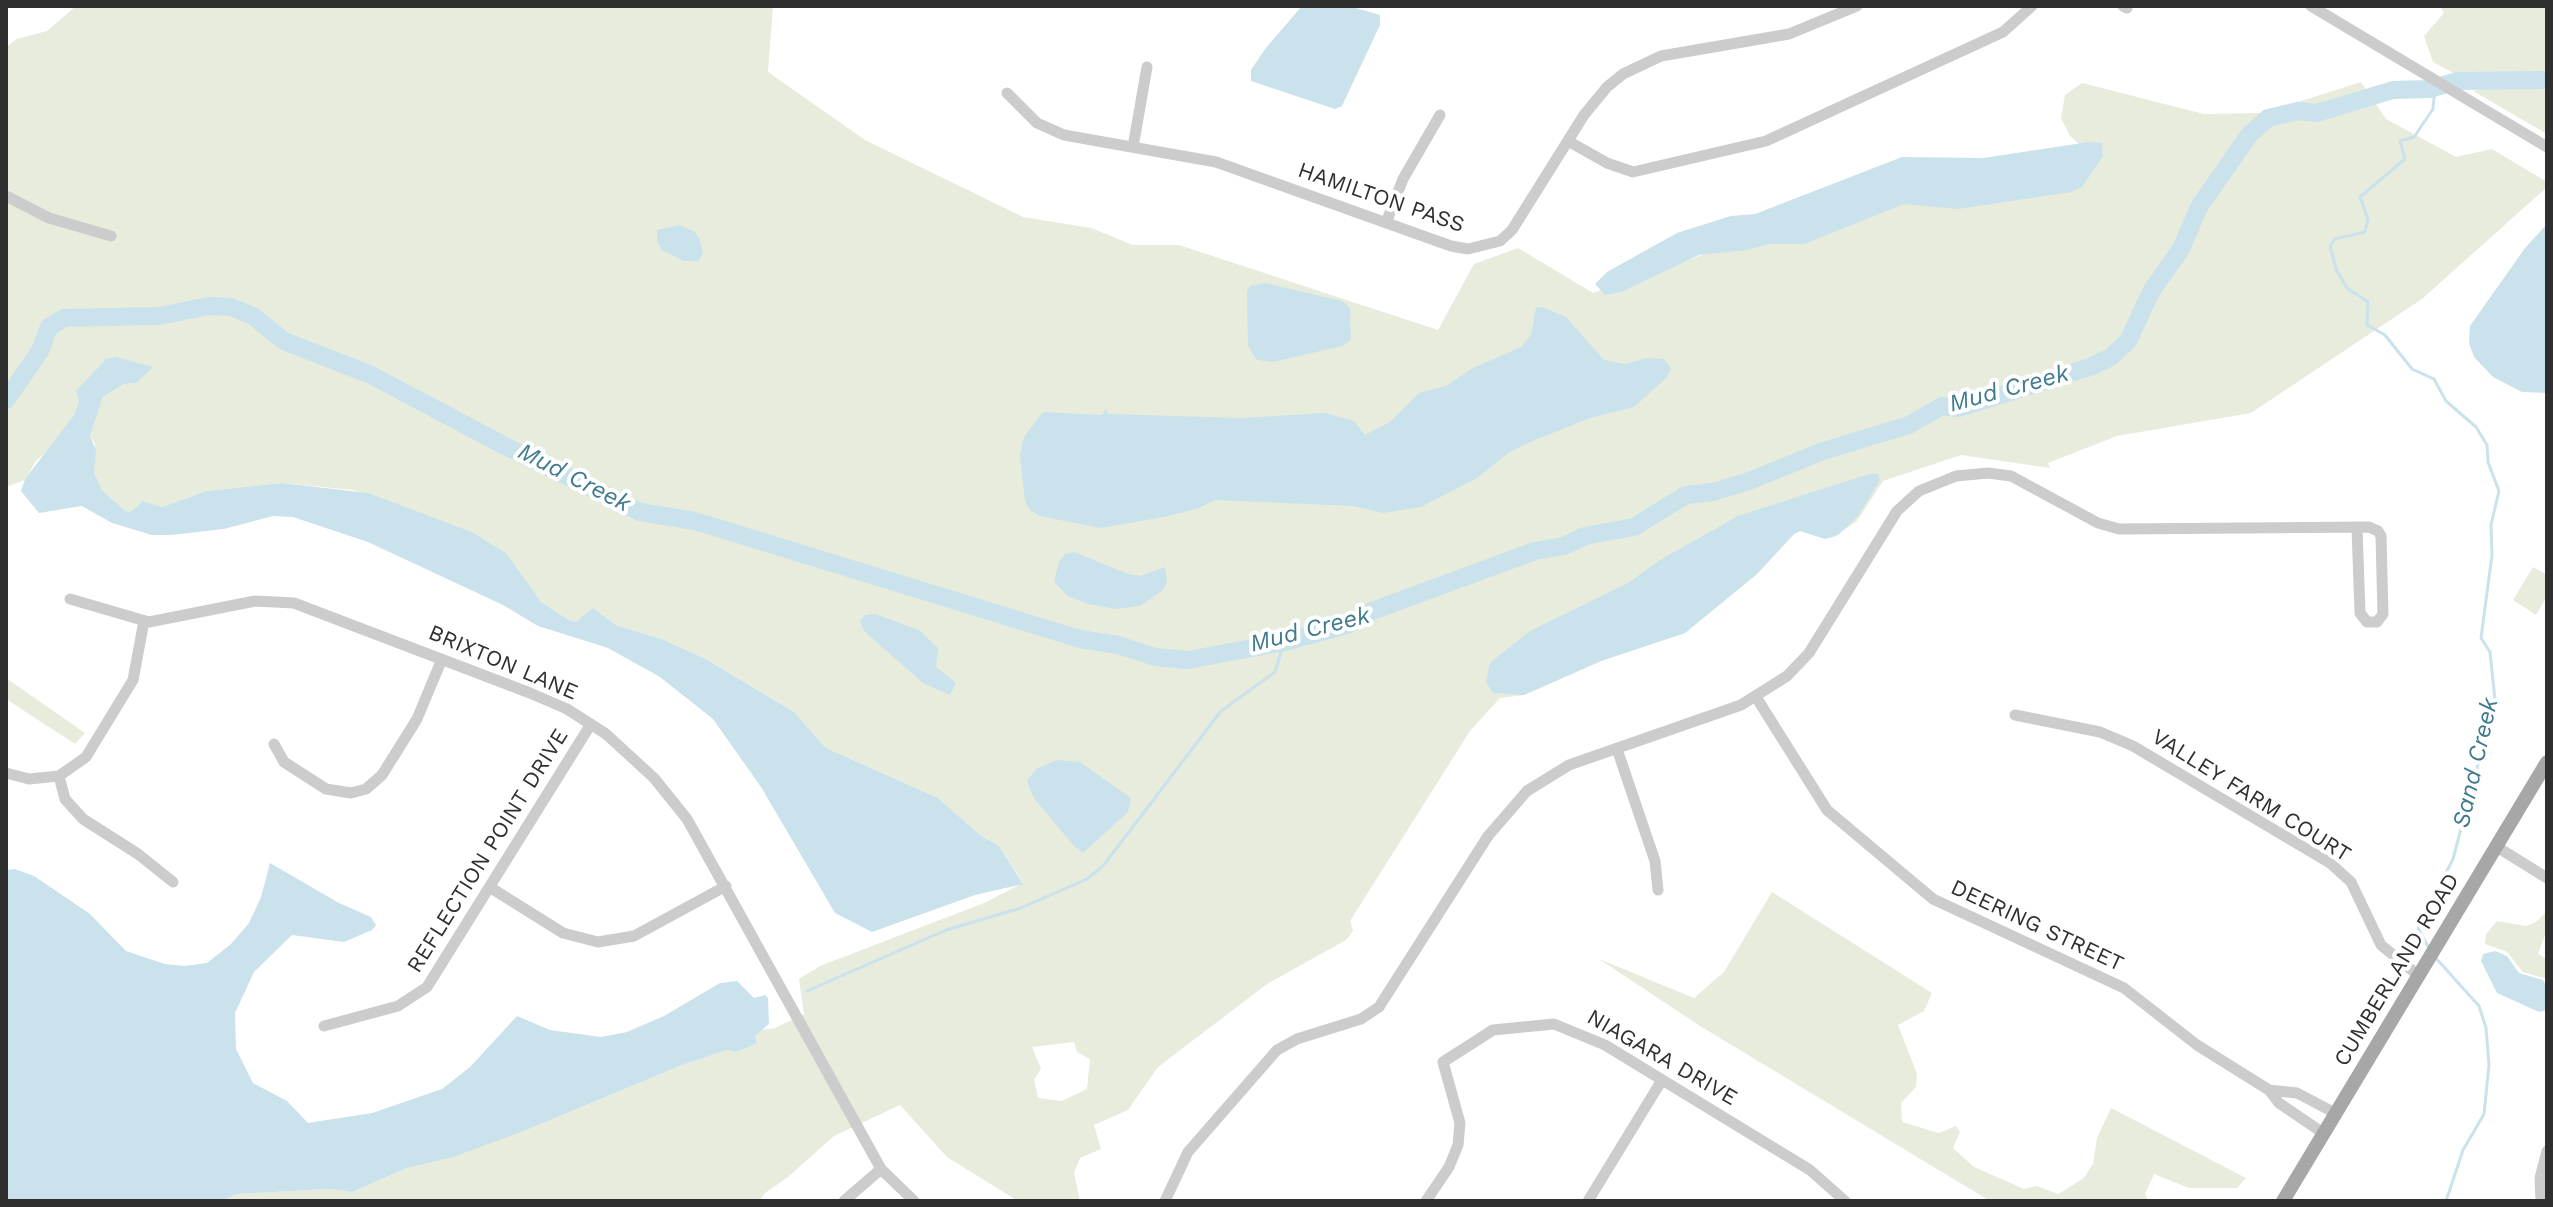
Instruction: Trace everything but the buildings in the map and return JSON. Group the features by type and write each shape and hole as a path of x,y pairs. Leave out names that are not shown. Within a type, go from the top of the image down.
{"main road":[{"name":"CUMBERLAND ROAD","path":"2283,1201 2547,762"}],"street":[{"name":"HAMILTON PASS","path":"1007,93 1018,108 1049,129 1076,139 1216,162 1451,246 1468,249 1500,241 1522,219 1568,141 1607,87 1639,65 1661,56 1789,34 1838,10 1857,6"},
{"path":"1568,141 1607,163 1633,172 1766,141 1992,38 2032,6"},
{"path":"2311,6 2547,147"},
{"path":"1133,147 1147,67"},
{"path":"1386,223 1403,179 1440,115"},
{"path":"6,196 49,218 111,236"},
{"path":"1165,1201 1188,1152 1277,1050 1297,1039 1361,1019 1379,1007 1488,836 1512,806 1542,780 1569,765 1756,697 1787,676 1809,653 1903,504 1919,491 1956,476 1988,473 2011,476 2098,523 2119,529 2357,528 2378,531 2381,536 2383,614 2377,622 2367,622 2360,613 2357,528"},
{"name":"BRIXTON LANE","path":"70,599 144,621 171,620 255,601 280,600 312,608 442,659 554,704 591,724 624,748 670,795 726,886 881,1169 914,1201"},
{"path":"6,773 29,779 59,776 86,757 125,695 137,663 144,621"},
{"path":"274,744 284,762 326,789 351,793 366,789 382,775 417,719 442,659"},
{"name":"DEERING STREET","path":"1756,697 1827,810 1933,899 2117,984 2209,1053 2269,1090 2279,1103 2323,1133"},
{"name":"VALLEY FARM COURT","path":"2015,715 2100,732 2133,746 2330,863 2351,882 2381,945 2423,970"},
{"name":"REFLECTION POINT DRIVE","path":"324,1026 388,1010 419,994 437,973 591,724"},
{"path":"1617,749 1655,861 1658,890"},
{"path":"59,776 65,799 83,819 138,854 173,882"},
{"path":"2497,847 2547,878"},
{"path":"491,888 563,933 598,942 634,936 726,886"},
{"name":"NIAGARA DRIVE","path":"1426,1201 1449,1167 1458,1145 1460,1123 1443,1062 1493,1030 1554,1024 1589,1037 1810,1170 1845,1201"},
{"path":"1588,1201 1662,1080"},
{"name":"DEERING STREET","path":"2269,1090 2297,1093 2335,1113"},
{"path":"2541,1201 2540,1178 2547,1151"},
{"path":"844,1201 881,1169"}],"shaded area":[{"path":"76,6 773,6 768,72 865,140 1023,217 1091,228 1133,245 1179,245 1438,330 1474,264 1518,248 1593,293 1923,178 2087,151 2070,136 2061,118 2065,95 2082,83 2204,114 2263,113 2361,82 2386,119 2456,157 2492,149 2547,182 2547,187 2422,299 2251,413 2117,436 2048,463 2050,468 1961,455 1883,481 1857,521 1832,538 1800,531 1794,534 1757,574 1685,633 1601,661 1524,695 1500,698 1470,731 1350,921 1353,931 1346,940 1267,984 1158,1067 1128,1110 1094,1125 1101,1149 1080,1158 1074,1173 1080,1201 1018,1201 947,1157 900,1105 834,1136 765,1193 760,1201 222,1201 235,1194 330,1189 352,1192 407,1168 529,1129 682,1065 727,1050 736,1052 749,1047 757,1043 755,1036 761,1030 775,1028 804,1014 799,979 820,966 984,903 1023,883 999,846 980,835 938,798 826,748 794,712 706,659 664,640 616,625 597,611 576,622 569,620 541,602 505,553 472,532 353,490 282,483 206,491 162,507 143,501 130,512 124,510 102,490 94,472 95,444 90,436 103,397 124,384 136,383 106,359 77,391 79,401 74,415 50,448 35,462 25,480 6,487 6,47 17,39 47,31","holes":["1074,1042 1077,1052 1090,1059 1087,1089 1062,1101 1038,1098 1034,1080 1041,1069 1032,1047"]},
{"path":"2440,6 2547,6 2547,134 2473,91 2483,89 2433,62 2424,36 2444,13"},
{"path":"2533,567 2547,575 2547,596 2536,615 2513,600"},
{"path":"6,678 85,733 75,744 6,699"},
{"path":"1772,892 1932,993 1924,1011 1898,1025 1917,1074 1916,1087 1901,1103 1902,1122 1939,1133 1956,1126 1960,1132 1953,1148 1974,1167 2024,1189 2037,1186 2058,1194 2084,1178 2093,1164 2097,1138 2111,1108 2246,1178 2237,1188 2189,1188 2154,1174 2145,1194 2149,1201 1990,1201 1700,1026 1599,959 1694,998 1724,972"},
{"path":"2547,911 2547,929 2538,954 2547,959 2547,979 2523,972 2507,952 2485,944 2486,934 2497,921 2526,926 2536,922"}],"water":[{"path":"1302,6 1349,6 1380,15 1380,25 1342,106 1335,109 1251,81 1251,70 1265,49"},
{"path":"2089,142 2102,143 2103,156 2082,187 2071,192 1958,209 1904,204 1804,244 1769,244 1747,250 1699,255 1621,292 1605,295 1595,284 1607,272 1677,233 1731,216 1755,214 1902,157 1983,158"},
{"path":"2547,224 2547,393 2522,392 2493,377 2474,357 2469,343 2470,326 2525,248"},
{"path":"679,225 695,232 700,240 703,253 699,261 684,261 662,250 657,242 657,230"},
{"path":"1265,283 1342,301 1350,308 1351,340 1342,346 1273,362 1257,360 1248,346 1247,291 1250,286"},
{"path":"1542,307 1566,317 1604,360 1625,364 1647,358 1664,359 1671,369 1667,377 1634,407 1590,418 1530,442 1508,453 1477,478 1421,507 1383,513 1353,506 1215,500 1199,508 1164,517 1100,528 1040,516 1030,510 1025,501 1020,456 1024,437 1043,412 1102,415 1106,409 1108,414 1242,418 1325,413 1354,421 1365,435 1390,422 1419,393 1446,386 1471,369 1521,347 1531,335 1536,308"},
{"path":"116,357 153,367 136,383 124,384 103,397 90,436 96,450 94,472 102,490 124,510 130,512 143,501 162,507 206,491 282,483 368,493 472,532 506,553 541,602 569,620 576,622 593,608 616,625 664,640 706,659 794,712 826,748 938,798 980,835 999,846 1023,884 975,895 872,932 835,913 761,787 713,719 660,677 608,648 538,626 503,605 368,542 293,517 273,516 224,529 152,535 112,523 82,506 39,513 21,491 25,479 74,415 79,401 76,391 106,359"},
{"path":"1869,474 1878,474 1880,480 1858,516 1838,535 1825,539 1800,531 1794,534 1757,574 1685,633 1601,661 1524,695 1493,693 1486,682 1490,663 1530,631 1628,583 1660,560 1738,516"},
{"path":"1074,552 1140,576 1165,567 1167,582 1163,590 1140,606 1116,609 1088,604 1068,596 1054,582 1059,562 1065,554"},
{"path":"875,614 919,630 938,648 936,667 956,683 950,695 923,683 864,631 860,621 865,615"},
{"path":"1057,760 1080,762 1131,798 1128,812 1083,853 1034,798 1027,781 1036,769"},
{"path":"270,863 339,903 371,917 376,925 372,930 344,942 292,935 254,972 235,1013 236,1049 253,1083 287,1101 308,1123 372,1113 442,1089 470,1067 517,1016 550,1030 601,1037 627,1032 664,1016 720,983 737,981 754,998 765,995 768,998 769,1024 755,1036 757,1043 749,1047 736,1052 727,1050 682,1065 529,1129 453,1157 407,1168 352,1192 330,1189 236,1194 222,1201 6,1201 6,870 15,869 34,876 90,914 126,951 165,964 185,966 207,963 231,944 249,923 261,897"},
{"path":"2495,951 2507,956 2519,973 2543,980 2547,987 2547,1010 2539,1012 2497,993 2481,961 2483,954"}],"waterway":[{"name":"Mud Creek","path":"6,400 40,351 49,327 64,318 159,316 209,306 231,307 253,316 284,341 371,375 503,445 640,512 695,521 1080,639 1118,645 1155,657 1188,660 1284,642 1347,625 1372,611 1535,551 1564,546 1585,536 1634,527 1686,495 1713,492 1749,481 1823,451 1909,425 1942,406 1959,408 2090,367 2111,357 2128,341 2152,290 2181,249 2199,207 2249,135 2268,118 2298,111 2317,113 2393,90 2429,89 2458,81 2547,80"},
{"name":"Sand Creek","path":"2430,950 2418,928 2453,859 2495,700 2490,652 2481,638 2492,555 2491,525 2499,491 2488,462 2487,445 2476,427 2446,401 2434,379 2412,369 2385,335 2367,325 2368,302 2347,288 2336,269 2330,246 2335,239 2365,232 2368,219 2360,197 2405,159 2400,141 2414,137 2433,109 2435,87"},
{"path":"807,991 946,930 1021,908 1087,879 1103,866 1221,711 1275,672 1284,642"},
{"name":"Sand Creek","path":"2434,956 2479,1006 2486,1028 2489,1065 2484,1114 2463,1150 2446,1201"}]}
